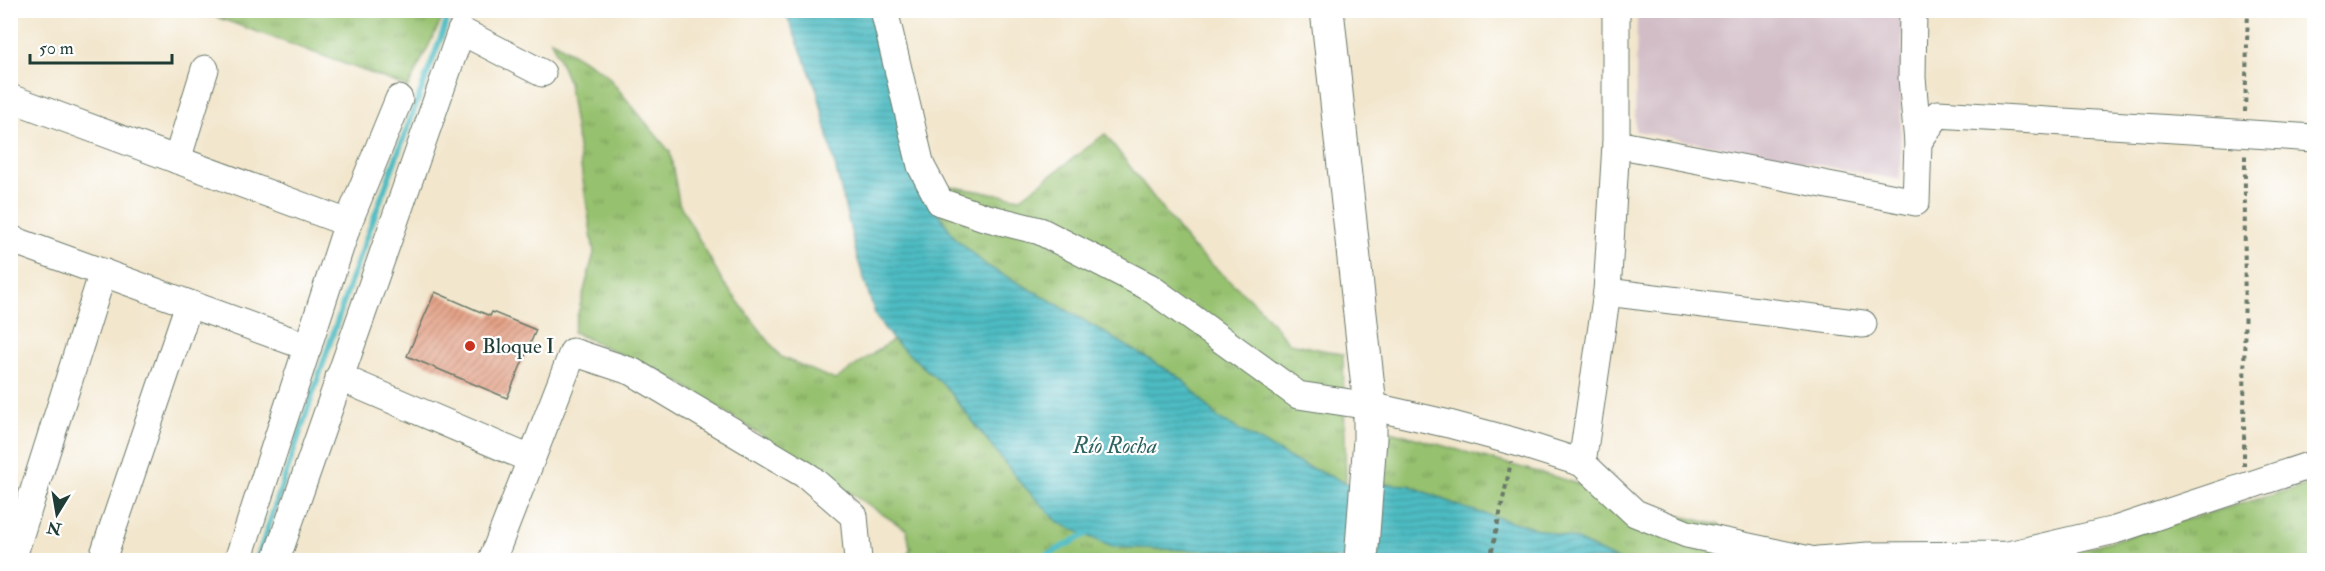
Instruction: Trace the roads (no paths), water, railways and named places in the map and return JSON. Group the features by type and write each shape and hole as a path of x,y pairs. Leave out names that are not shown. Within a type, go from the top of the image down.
{"main road":[{"path":"1327,10 1370,406 1368,473 1361,561"}],"street":[{"path":"884,10 921,166 940,202 984,217 1040,231 1149,287 1298,395 1370,406 1516,442 1582,464 1635,513 1687,534 1810,561"},
{"path":"1582,464 1607,292 1616,144 1616,10"},
{"path":"1616,144 1916,202 1918,142 1912,78 1913,10"},
{"path":"276,561 461,31 542,73"},
{"path":"177,160 205,69"},
{"path":"10,98 348,223"},
{"path":"238,561 348,223 399,99"},
{"path":"1918,142 1938,114 2314,138"},
{"path":"10,239 308,347"},
{"path":"12,561 102,272"},
{"path":"1607,292 1863,324"},
{"path":"102,561 189,304"},
{"path":"492,561 573,352 633,372 809,477 854,516 858,561"},
{"path":"339,377 530,459"},
{"path":"1818,561 1868,556 2008,555 2115,530 2314,464"}],"water":[{"name":"Río Rocha","path":"785,11 877,11 920,186 955,238 987,266 1181,378 1218,418 1299,463 1346,483 1408,485 1464,508 1577,540 1617,560 1351,560 1280,553 1112,547 1059,523 1019,481 946,387 893,340 876,317 857,257 817,90"}],"waterway":[{"path":"257,560 353,274 451,10"},
{"path":"1038,560 1090,532"}],"place":[{"name":"Bloque I","path":"470,346"}]}
